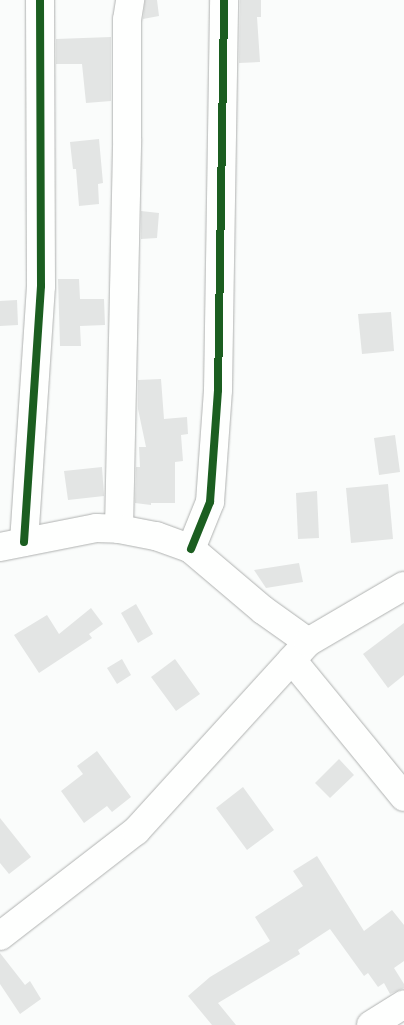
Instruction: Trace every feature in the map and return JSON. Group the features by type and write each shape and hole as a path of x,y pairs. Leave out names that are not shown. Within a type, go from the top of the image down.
{"street":[{"path":"40,0 41,286 12,544 96,528 119,529 156,536 191,549 263,610 300,651 404,798"},
{"path":"119,529 127,139 127,20 130,0"},
{"path":"191,549 210,502 218,390 224,0"},
{"path":"0,936 136,831 300,651 404,586"},
{"path":"371,1025 404,1004"}],"building":[{"path":"145,0 157,0 159,16 143,19"},
{"path":"240,0 261,0 261,17 257,17 260,62 239,63"},
{"path":"111,37 111,101 86,103 82,64 56,64 56,39"},
{"path":"99,139 103,183 98,184 99,204 79,206 76,169 73,169 70,142"},
{"path":"141,211 159,213 157,238 141,239"},
{"path":"58,279 79,279 80,299 104,299 105,325 80,326 81,346 60,346"},
{"path":"17,300 18,325 0,326 0,301"},
{"path":"391,312 394,351 362,354 358,314"},
{"path":"161,379 164,419 187,417 188,434 181,435 183,461 175,462 175,503 151,503 151,505 135,503 136,467 140,467 139,447 146,447 138,409 138,380"},
{"path":"395,435 400,472 379,475 374,438"},
{"path":"102,467 104,496 68,500 64,471"},
{"path":"388,484 393,539 351,543 346,488"},
{"path":"317,491 319,538 298,539 296,493"},
{"path":"299,563 303,582 266,588 254,570"},
{"path":"136,604 153,634 138,643 121,613"},
{"path":"91,608 103,624 89,634 92,638 39,673 14,635 47,615 59,634"},
{"path":"404,623 404,675 388,688 363,654"},
{"path":"122,659 131,675 117,684 107,668"},
{"path":"175,659 200,694 176,711 151,677"},
{"path":"97,751 131,797 112,812 107,806 84,823 61,791 83,774 77,766"},
{"path":"339,759 354,775 330,798 315,783"},
{"path":"243,787 274,830 247,850 216,808"},
{"path":"0,818 31,857 9,874 0,863"},
{"path":"317,856 364,931 392,910 404,925 404,961 394,968 404,984 404,988 390,994 384,983 378,987 368,973 364,976 330,929 298,950 300,954 218,1003 236,1025 212,1025 188,996 210,977 270,941 255,917 303,886 293,871"},
{"path":"0,953 25,985 30,981 41,999 20,1014 0,984"}],"cycle path":[{"path":"24,542 41,286 40,0"},
{"path":"191,549 210,502 218,390 224,0"}]}
